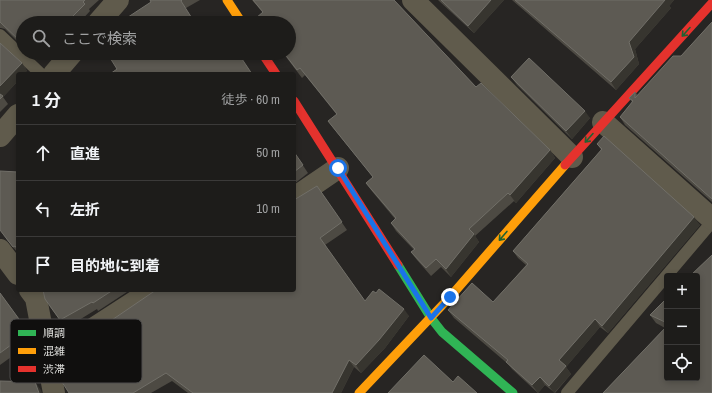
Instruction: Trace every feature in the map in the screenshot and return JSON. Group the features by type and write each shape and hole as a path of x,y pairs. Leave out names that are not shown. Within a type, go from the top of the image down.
{"street":[{"path":"104,16 118,0"},
{"path":"227,0 237,16"},
{"path":"413,0 572,157"},
{"path":"359,393 431,318 603,122 712,3"},
{"path":"56,72 66,60"},
{"path":"267,60 275,72"},
{"path":"296,104 338,168 431,318 442,332 513,393"},
{"path":"0,136 16,117"},
{"path":"603,122 712,221"},
{"path":"296,197 338,168"},
{"path":"0,250 16,271"},
{"path":"32,292 36,298 40,319"},
{"path":"108,319 150,292"},
{"path":"52,383 54,393"}],"lane":[{"path":"0,35 16,50"},
{"path":"26,60 39,72"},
{"path":"567,393 712,221"}],"building":[{"path":"0,0 85,0 83,2 85,4 73,16 16,16 16,37 0,22"},
{"path":"150,0 182,0 181,1 191,16 130,16 151,2"},
{"path":"253,0 394,0 476,87 481,83 550,150 510,195 508,193 469,229 474,234 446,269 436,259 426,268 411,252 415,249 391,223 396,218 366,183 373,177 328,121 337,114 300,68 297,70 289,60 296,60 296,16 258,16 263,12"},
{"path":"441,0 491,0 468,26"},
{"path":"515,0 665,0 629,42 634,57 611,82"},
{"path":"712,22 712,199 620,117 633,101 629,98 635,92 635,98 673,56 681,56"},
{"path":"0,43 16,58 16,60 19,60 22,63 0,86"},
{"path":"529,58 585,111 566,131 511,77"},
{"path":"111,60 243,60 251,72 113,72 117,69"},
{"path":"604,136 694,217 602,326 595,319 559,360 566,366 549,386 540,377 532,385 506,362 508,360 448,310 472,283 493,302 528,264 513,251 602,149 597,144"},
{"path":"296,155 303,165 296,170"},
{"path":"0,171 16,172 16,247 15,246 13,247 0,230"},
{"path":"317,186 342,222 320,238 365,301 373,291 376,293 379,289 404,309 356,365 349,360 332,393 193,393 166,373 133,393 69,393 63,383 142,383 142,319 113,319 153,292 296,292 296,199"},
{"path":"712,255 712,393 603,393 664,329 664,381 700,381 700,273 693,273"},
{"path":"43,292 110,292 93,303 92,302 62,319 59,319 45,299"},
{"path":"0,293 19,319 10,319 10,346 0,353"},
{"path":"664,301 664,322 650,315"},
{"path":"424,355 453,382 458,376 477,393 388,393"},
{"path":"0,381 10,381 10,383 35,383 39,393 0,393"}],"traffic: fast":[{"path":"398,265 431,318 442,332 513,393"}],"traffic: slow":[{"path":"227,0 237,16"},
{"path":"359,393 450,297 565,165"}],"traffic: jam":[{"path":"565,165 712,3"},
{"path":"267,60 275,72"},
{"path":"296,104 398,265"}],"route":[{"path":"338,168 431,318 450,297"}]}
